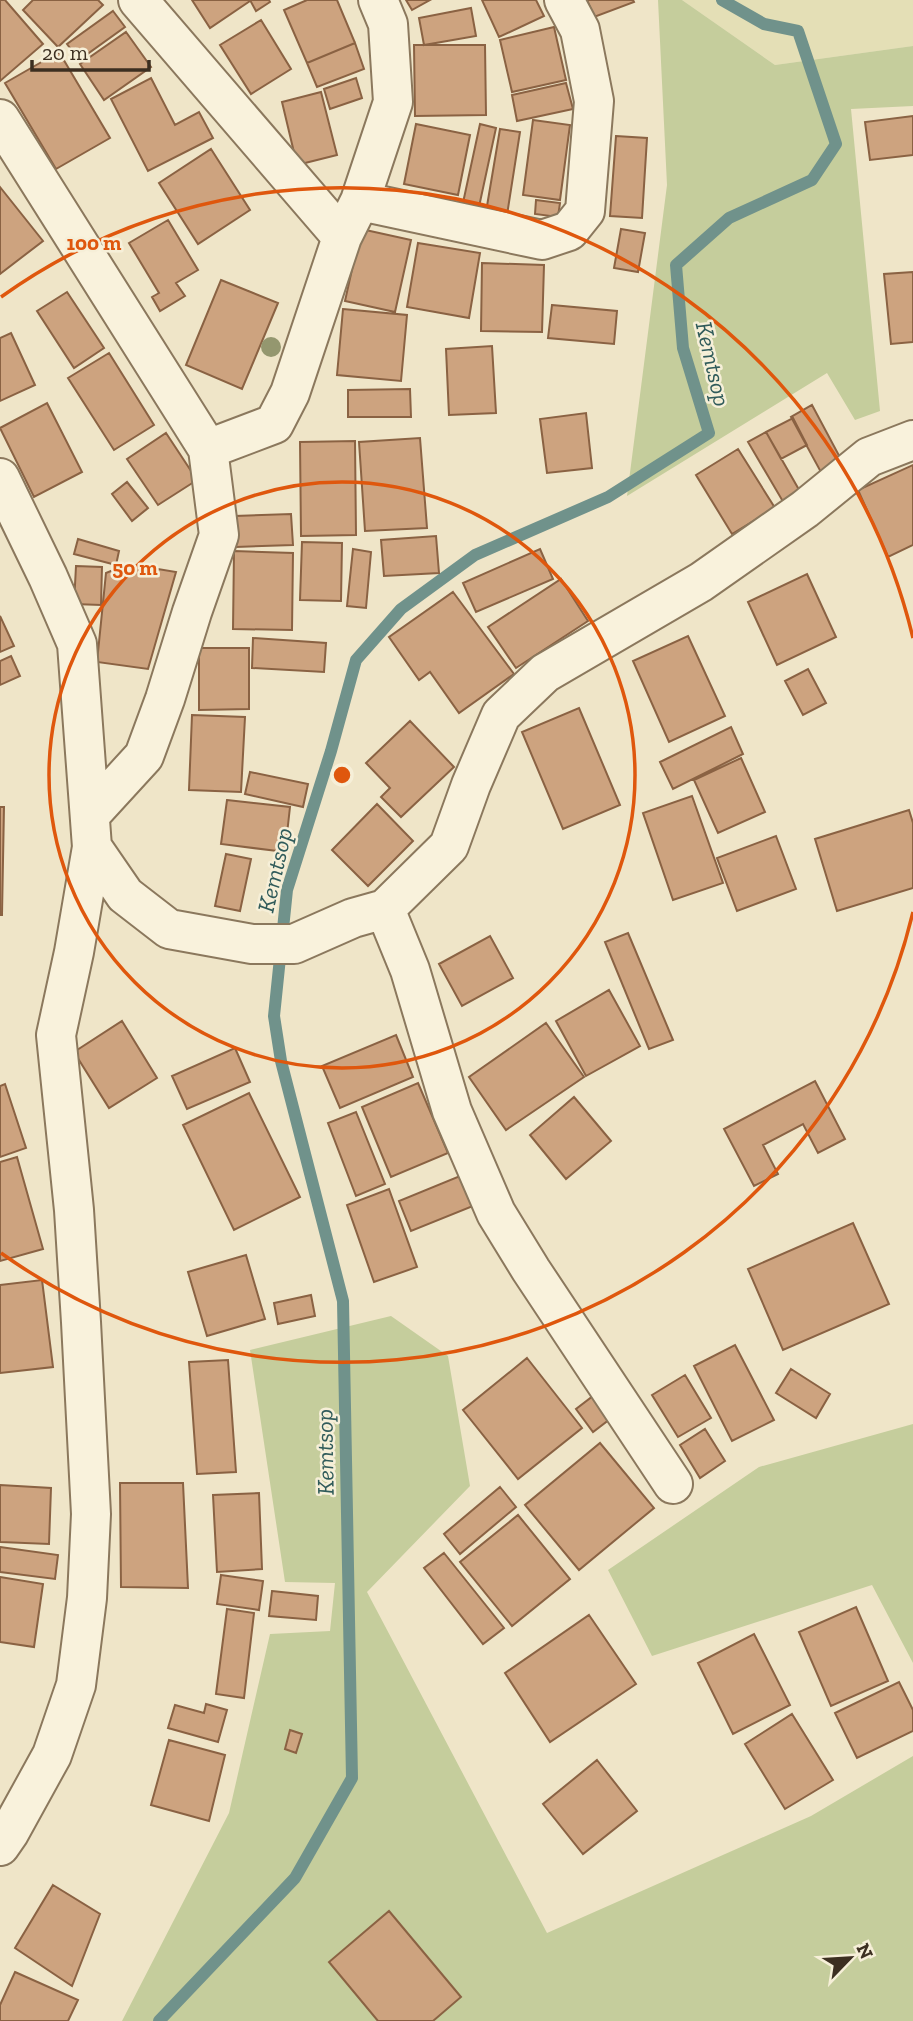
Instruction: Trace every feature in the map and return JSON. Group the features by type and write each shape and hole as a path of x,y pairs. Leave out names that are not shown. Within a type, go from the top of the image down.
{"street":[{"path":"138,0 342,237"},
{"path":"208,449 274,424 290,393 342,237 360,201 393,102 388,24 378,0"},
{"path":"360,201 542,240 569,231 585,211 594,102 580,30 564,0"},
{"path":"0,119 208,449 219,535 144,756 91,831"},
{"path":"91,831 125,895 169,929 252,944 294,944 353,918 385,909 449,846 501,715 545,673 701,582 805,509 869,457 913,440"},
{"path":"0,478 77,644 91,831 74,952 55,1035 74,1210 82,1335 91,1514 87,1598 76,1685 52,1755 0,1846"},
{"path":"385,909 410,970 452,1111 496,1213 673,1484"}],"shaded area":[{"path":"682,0 913,0 913,46 775,65"}],"green space":[{"path":"658,0 682,0 775,65 913,46 913,106 851,109 880,411 855,420 827,373 627,496 667,185"},
{"path":"391,1316 448,1356 470,1486 367,1592 547,1933 811,1816 913,1756 913,2021 122,2021 229,1813 270,1634 330,1631 335,1583 285,1582 250,1350"},
{"path":"913,1424 913,1663 872,1585 652,1656 608,1570 759,1467"}],"building":[{"path":"0,0 5,0 43,44 0,81"},
{"path":"33,0 98,0 103,5 58,47 23,10"},
{"path":"192,0 250,0 250,1 210,28"},
{"path":"250,0 269,0 270,2 256,11"},
{"path":"307,0 337,0 355,43 307,63 284,10"},
{"path":"406,0 430,0 412,10"},
{"path":"482,0 536,0 544,16 499,37"},
{"path":"587,0 633,0 634,2 594,17"},
{"path":"471,8 476,36 424,45 419,18"},
{"path":"113,11 125,27 79,60 67,44"},
{"path":"261,20 291,69 251,94 220,45"},
{"path":"554,27 566,80 512,92 500,40"},
{"path":"126,32 151,67 104,100 80,64"},
{"path":"355,43 364,69 317,87 307,63"},
{"path":"414,45 485,45 486,115 415,116"},
{"path":"59,52 110,138 56,169 5,83"},
{"path":"151,78 175,125 199,112 213,138 148,171 111,99"},
{"path":"356,78 362,98 330,109 324,89"},
{"path":"566,83 573,109 517,121 512,95"},
{"path":"321,92 337,155 297,165 282,102"},
{"path":"913,116 913,155 870,160 865,122"},
{"path":"533,120 570,125 560,200 523,195"},
{"path":"416,124 470,135 458,195 404,184"},
{"path":"480,124 496,128 477,216 461,212"},
{"path":"500,129 520,132 507,215 486,212"},
{"path":"616,136 647,138 642,218 610,216"},
{"path":"211,149 250,210 198,244 159,183"},
{"path":"0,187 43,241 0,274"},
{"path":"536,200 560,203 558,217 535,214"},
{"path":"168,220 198,270 176,283 185,296 160,311 152,297 159,293 129,243"},
{"path":"361,229 411,240 395,312 345,301"},
{"path":"621,229 645,233 638,272 614,268"},
{"path":"418,243 480,253 469,318 407,307"},
{"path":"482,263 544,265 542,332 481,331"},
{"path":"913,272 913,342 891,344 884,274"},
{"path":"221,280 278,303 242,389 186,365"},
{"path":"67,292 104,348 74,368 37,311"},
{"path":"552,305 617,311 614,344 548,338"},
{"path":"343,309 407,315 401,381 337,375"},
{"path":"11,333 35,385 0,401 0,338"},
{"path":"492,346 496,413 449,415 446,349"},
{"path":"109,353 154,425 114,450 68,378"},
{"path":"410,389 411,417 348,417 348,390"},
{"path":"47,403 82,472 34,497 0,428"},
{"path":"812,405 843,463 822,474 791,417"},
{"path":"586,413 592,468 547,473 540,419"},
{"path":"793,418 807,445 781,459 766,432"},
{"path":"766,432 802,495 785,505 748,442"},
{"path":"166,433 197,480 158,505 127,459"},
{"path":"420,438 427,528 365,531 359,442"},
{"path":"355,441 356,535 301,536 300,442"},
{"path":"738,449 775,508 732,534 696,475"},
{"path":"913,465 913,545 888,557 858,490"},
{"path":"127,482 148,508 132,521 112,494"},
{"path":"291,514 293,545 236,547 235,516"},
{"path":"436,536 439,573 384,576 381,540"},
{"path":"78,539 119,551 116,565 74,554"},
{"path":"302,542 342,543 341,601 300,600"},
{"path":"353,549 371,552 366,608 347,606"},
{"path":"540,549 553,579 476,612 463,583"},
{"path":"234,551 293,553 292,630 233,629"},
{"path":"128,564 176,572 148,669 97,662 106,573"},
{"path":"76,566 102,567 101,605 74,604"},
{"path":"807,574 836,637 777,665 748,602"},
{"path":"561,579 588,621 516,668 488,627"},
{"path":"453,592 514,674 459,713 430,672 419,680 389,637"},
{"path":"0,616 14,646 0,652"},
{"path":"688,636 725,716 669,742 633,661"},
{"path":"253,638 326,643 324,672 252,668"},
{"path":"199,648 249,648 249,709 199,710"},
{"path":"11,656 20,676 0,685 0,661"},
{"path":"808,669 826,703 803,715 785,681"},
{"path":"579,708 620,805 563,829 522,732"},
{"path":"192,715 245,717 241,792 189,790"},
{"path":"410,721 454,767 401,817 381,797 390,788 366,763"},
{"path":"731,727 743,754 673,789 660,762"},
{"path":"741,758 765,812 718,833 694,780"},
{"path":"250,772 308,784 303,807 245,794"},
{"path":"692,796 723,883 673,900 643,813"},
{"path":"227,800 290,807 285,852 221,844"},
{"path":"377,804 413,841 368,886 332,850"},
{"path":"0,807 4,807 2,915 0,915"},
{"path":"909,810 913,823 913,888 837,911 815,839"},
{"path":"776,836 796,889 737,911 717,858"},
{"path":"226,854 251,859 240,911 215,906"},
{"path":"628,933 673,1040 649,1049 605,942"},
{"path":"490,936 513,978 462,1006 439,964"},
{"path":"609,990 640,1046 586,1076 556,1021"},
{"path":"122,1021 157,1078 109,1108 74,1052"},
{"path":"546,1023 584,1077 506,1130 469,1077"},
{"path":"396,1035 413,1077 340,1108 322,1066"},
{"path":"235,1048 250,1082 187,1109 172,1076"},
{"path":"815,1081 845,1139 818,1153 803,1124 763,1145 778,1174 754,1186 724,1129"},
{"path":"418,1083 448,1153 391,1177 362,1107"},
{"path":"5,1084 26,1148 0,1157 0,1086"},
{"path":"249,1093 300,1197 234,1230 183,1125"},
{"path":"574,1097 611,1141 566,1179 530,1135"},
{"path":"356,1112 385,1184 356,1196 328,1123"},
{"path":"17,1157 43,1249 0,1261 0,1162"},
{"path":"460,1176 473,1206 411,1231 399,1201"},
{"path":"389,1189 417,1267 374,1282 347,1205"},
{"path":"853,1223 889,1304 783,1350 748,1269"},
{"path":"246,1255 265,1319 207,1336 188,1272"},
{"path":"42,1280 53,1367 0,1373 0,1285"},
{"path":"311,1295 315,1316 278,1324 274,1303"},
{"path":"735,1345 774,1420 732,1441 694,1366"},
{"path":"527,1358 582,1428 518,1479 463,1410"},
{"path":"228,1360 236,1472 197,1474 189,1362"},
{"path":"791,1369 830,1394 816,1418 776,1393"},
{"path":"685,1375 711,1418 678,1437 652,1395"},
{"path":"593,1396 610,1419 593,1432 576,1409"},
{"path":"705,1429 725,1461 700,1478 680,1445"},
{"path":"600,1443 654,1508 579,1570 525,1505"},
{"path":"120,1483 183,1483 188,1588 121,1587"},
{"path":"0,1485 51,1488 49,1544 0,1542"},
{"path":"500,1487 516,1507 460,1554 444,1534"},
{"path":"259,1493 262,1569 217,1572 213,1495"},
{"path":"518,1515 570,1579 512,1626 460,1562"},
{"path":"0,1547 58,1555 55,1579 0,1572"},
{"path":"444,1553 504,1628 483,1644 424,1568"},
{"path":"221,1575 263,1581 259,1610 217,1604"},
{"path":"0,1577 43,1584 34,1647 0,1642"},
{"path":"272,1591 318,1596 316,1620 269,1616"},
{"path":"856,1607 888,1681 831,1706 799,1632"},
{"path":"227,1609 254,1613 244,1698 216,1694"},
{"path":"589,1615 636,1684 550,1742 505,1673"},
{"path":"754,1634 790,1705 733,1734 698,1663"},
{"path":"899,1682 913,1710 913,1731 857,1758 835,1713"},
{"path":"206,1704 227,1710 218,1742 168,1728 175,1705 204,1713"},
{"path":"792,1714 833,1780 785,1809 745,1744"},
{"path":"290,1730 302,1734 296,1753 285,1749"},
{"path":"169,1740 225,1755 209,1821 151,1805"},
{"path":"597,1760 637,1811 583,1854 543,1804"},
{"path":"53,1885 100,1914 72,1986 15,1948"},
{"path":"389,1911 461,1997 433,2021 378,2021 329,1962"},
{"path":"15,1972 78,2000 68,2021 0,2021 0,2005"}],"waterway":[{"name":"Kemtsop","path":"159,2021 295,1878 352,1778 343,1301 281,1061 274,1016 287,890 331,751 356,660 401,609 475,555 608,497 709,433 683,348 676,265 729,218 812,180 836,144 798,31 764,24 722,0"}]}
